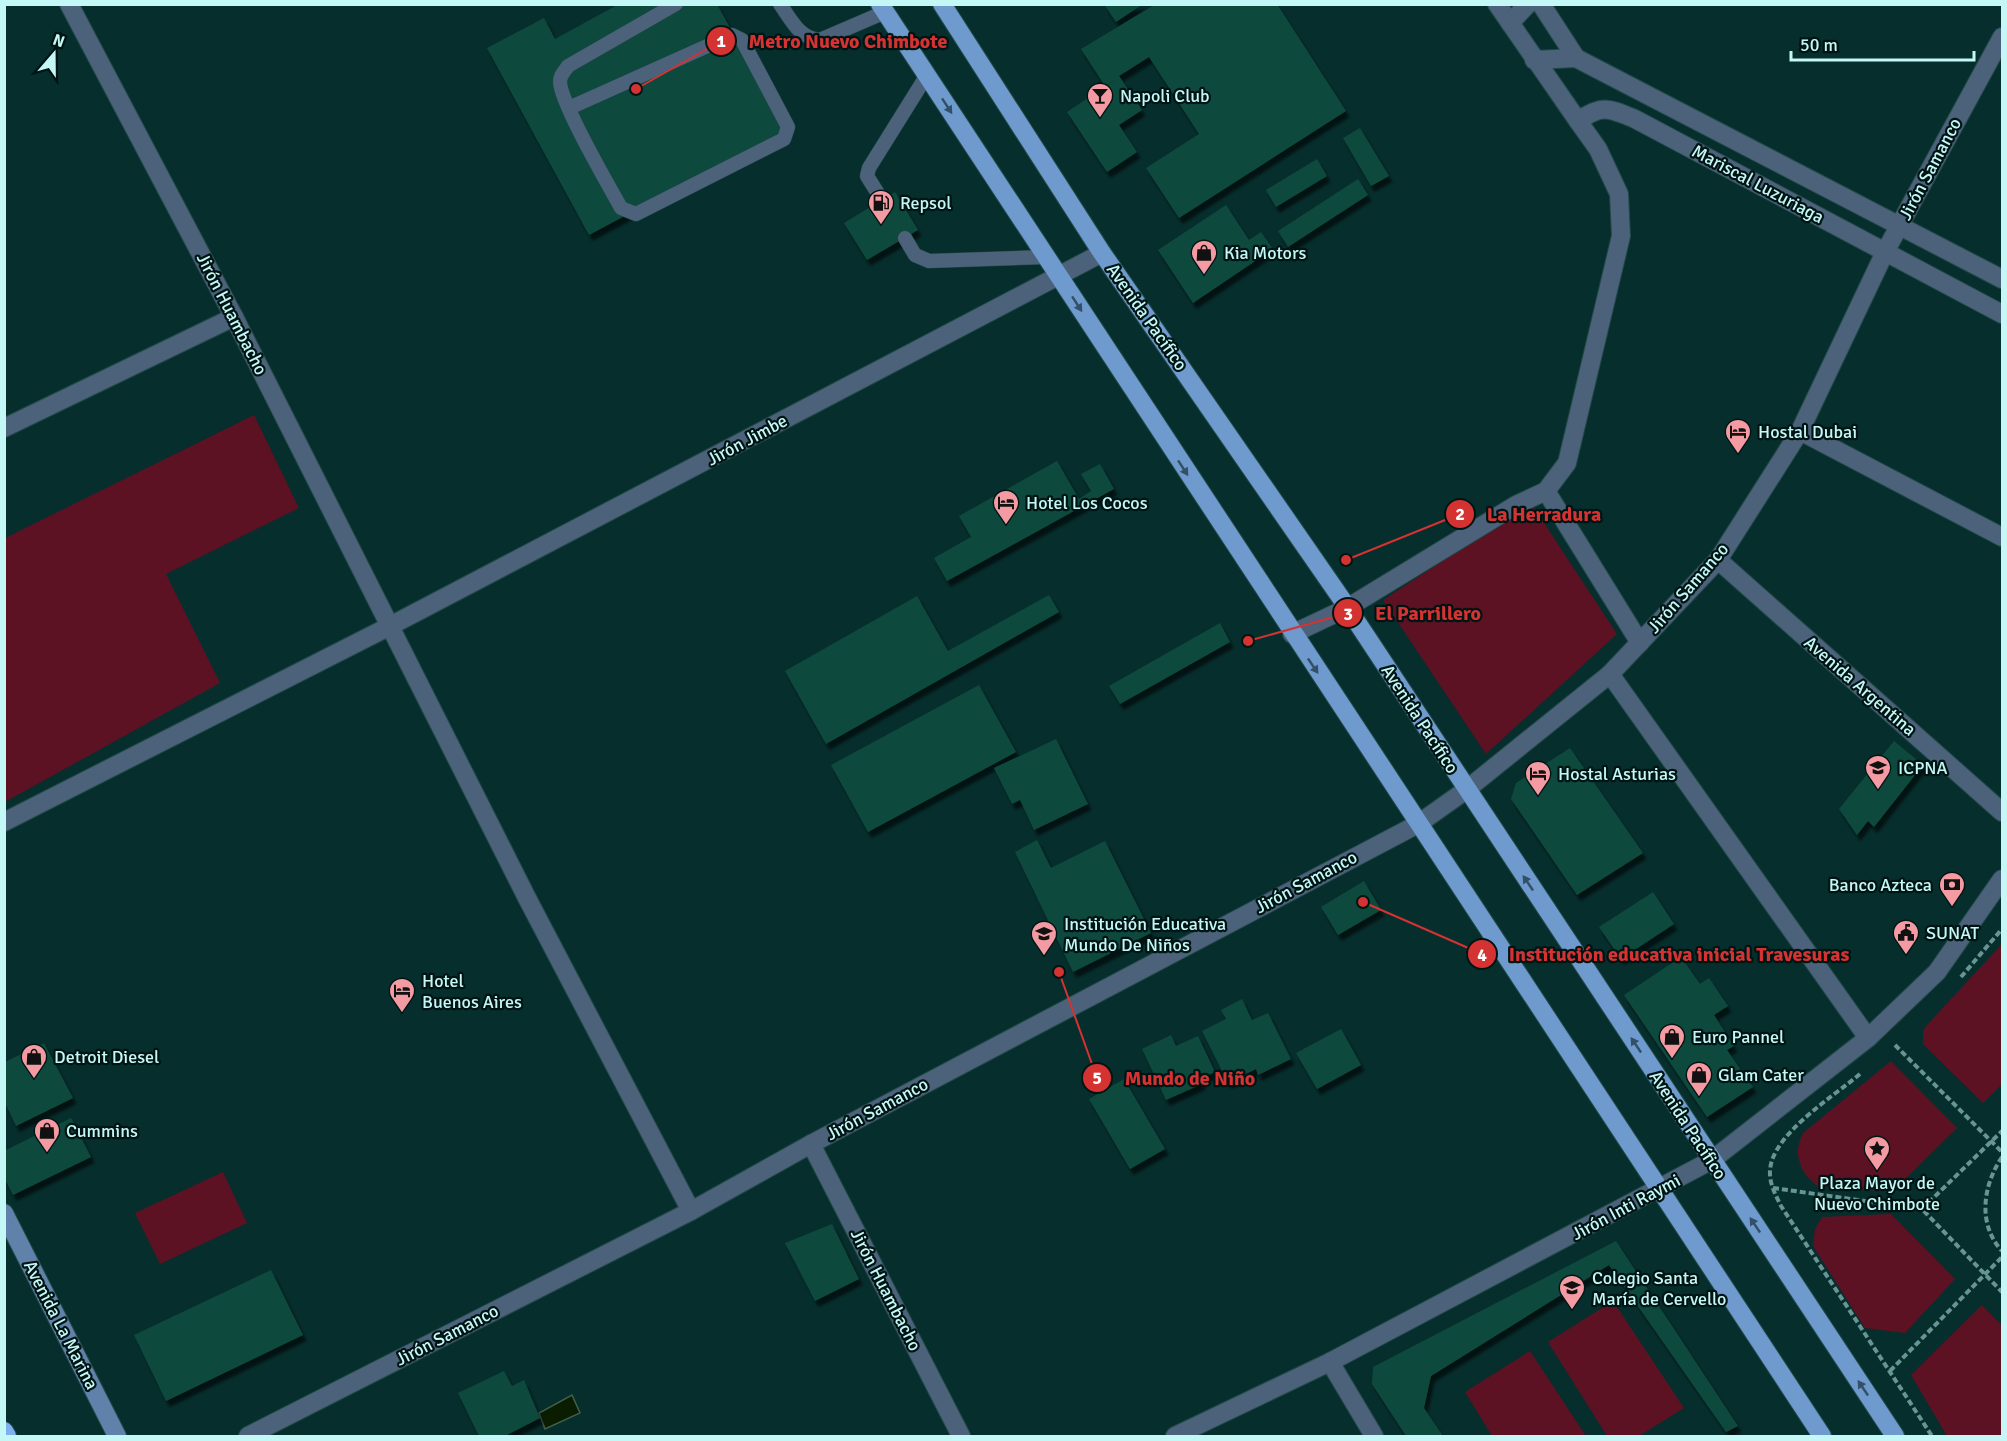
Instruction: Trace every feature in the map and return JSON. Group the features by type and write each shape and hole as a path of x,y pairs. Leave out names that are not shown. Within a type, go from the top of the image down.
{"highway":[{"path":"4,1431 8,1437"}],"main road":[{"name":"Avenida Pacífico","path":"942,4 1102,252 1347,608 1895,1437"},
{"path":"883,8 1292,634 1822,1437"},
{"name":"Avenida La Marina","path":"4,1213 117,1437"}],"street":[{"name":"Jirón Huambacho","path":"69,4 234,317 527,898 691,1211"},
{"path":"1292,634 1347,608 1516,505 1546,491 1567,463 1621,236 1619,194 1598,149 1497,4"},
{"path":"1510,23 1528,4"},
{"name":"Mariscal Luzuriaga","path":"1541,4 1576,58"},
{"name":"Jirón Samanco","path":"248,1437 691,1211 811,1144 1418,824 1466,790 1610,674 1718,560 1800,430 1885,252 2002,37"},
{"name":"Mariscal Luzuriaga","path":"1534,60 1576,58 1901,224 2002,279"},
{"name":"Mariscal Luzuriaga","path":"1578,121 1595,108 1612,110 1635,119 2002,314"},
{"name":"Jirón Jimbe","path":"4,822 390,626 1059,277 1102,252"},
{"path":"4,428 234,317"},
{"path":"1800,430 2002,537"},
{"path":"1546,491 1640,643"},
{"name":"Avenida Argentina","path":"1718,560 2002,812"},
{"path":"1610,674 1868,1038"},
{"name":"Jirón Inti Raymi","path":"1175,1437 1330,1362 1712,1160 1868,1038 1937,972 2002,879"},
{"name":"Jirón Huambacho","path":"811,1144 961,1437"},
{"path":"1330,1362 1374,1437"}],"lane":[{"path":"569,108 732,35 742,40 788,127 784,139 636,214 621,208 569,108 560,85 561,75 568,66 676,4"},
{"path":"780,4 801,33 809,39 820,39 883,8"},
{"path":"882,200 867,176 869,168 927,75"},
{"path":"905,238 915,255 929,261 1046,257"}],"path":[{"path":"1959,979 2002,929"},
{"path":"1886,1052 1903,1037"},
{"path":"1895,1045 2002,1152"},
{"path":"1869,1066 1783,1138 1773,1156 1770,1171 1773,1188 1788,1216 1932,1437"},
{"path":"1922,1209 2002,1131"},
{"path":"2002,1157 1992,1172 1985,1197 1987,1222 2002,1251"},
{"path":"1773,1188 1922,1209 2002,1292"},
{"path":"1890,1371 2002,1257"}],"shaded area":[{"path":"254,415 299,508 166,574 220,683 5,802 5,538"},
{"path":"1531,503 1617,634 1486,754 1383,600"},
{"path":"2002,944 2002,1084 1983,1103 1923,1044 1923,1031"},
{"path":"1891,1061 1957,1128 1892,1192 1818,1186 1802,1169 1798,1155 1803,1133"},
{"path":"223,1172 247,1223 160,1264 135,1213"},
{"path":"1891,1214 1955,1279 1905,1333 1865,1328 1813,1246 1815,1229 1822,1217"},
{"path":"1613,1301 1684,1408 1639,1436 1607,1436 1548,1342"},
{"path":"1982,1305 2002,1326 2002,1436 1947,1436 1911,1375"},
{"path":"1530,1351 1586,1436 1492,1436 1465,1392"},
{"path":"572,1395 580,1413 545,1429 539,1413"}],"building":[{"path":"619,4 717,4 785,130 589,235 487,48 544,18 555,39"},
{"path":"1104,4 1143,4 1116,22"},
{"path":"1156,4 1277,4 1346,111 1179,218 1146,168 1199,134 1149,57 1119,76 1142,110 1119,125 1137,152 1107,172 1067,112 1118,78 1105,86 1081,49"},
{"path":"1360,128 1389,176 1371,186 1343,138"},
{"path":"1317,159 1327,176 1276,207 1266,190"},
{"path":"1358,179 1368,195 1288,247 1278,231"},
{"name":"Repsol","path":"895,192 918,230 867,260 844,223"},
{"name":"Kia Motors","path":"1226,205 1249,240 1261,232 1273,249 1193,303 1158,250"},
{"name":"Hotel Los Cocos","path":"1057,461 1079,499 1091,491 1081,474 1100,464 1114,489 947,581 934,558 971,537 959,516"},
{"path":"1049,595 1059,612 826,744 785,671 917,596 948,651"},
{"path":"1220,623 1230,642 1120,704 1109,686"},
{"path":"979,685 1016,752 868,832 831,765"},
{"path":"1056,739 1088,804 1034,830 1020,800 1012,804 994,768"},
{"name":"ICPNA","path":"1894,741 1923,765 1874,827 1868,821 1857,835 1839,809"},
{"path":"1570,748 1643,853 1577,895 1511,799 1516,783"},
{"path":"1037,840 1051,868 1105,841 1151,933 1073,972 1015,852"},
{"path":"1364,881 1381,910 1338,935 1321,907"},
{"path":"1653,892 1674,924 1621,959 1599,927"},
{"path":"1681,957 1700,984 1709,978 1728,1006 1714,1015 1734,1046 1727,1050 1753,1087 1707,1117 1624,995"},
{"path":"1242,999 1252,1020 1268,1013 1291,1059 1258,1075 1256,1069 1228,1083 1202,1031 1226,1019 1221,1010"},
{"path":"1341,1029 1361,1065 1317,1089 1296,1053"},
{"path":"1171,1035 1176,1046 1198,1036 1215,1072 1200,1079 1202,1084 1166,1100 1142,1049"},
{"name":"Detroit Diesel","path":"44,1043 73,1098 16,1126 5,1103 5,1062"},
{"path":"1124,1079 1165,1149 1130,1169 1089,1099"},
{"name":"Cummins","path":"71,1118 91,1157 13,1195 4,1177 4,1151"},
{"path":"832,1224 859,1279 815,1301 785,1243"},
{"path":"1616,1241 1738,1426 1726,1432 1609,1265 1431,1376 1424,1408 1443,1436 1406,1436 1372,1384 1373,1367"},
{"path":"271,1270 303,1335 166,1401 134,1335"},
{"path":"504,1371 512,1386 524,1380 540,1418 505,1436 479,1436 458,1393"}],"place":[{"name":"Metro Nuevo Chimbote","path":"636,89"},
{"name":"Napoli Club","path":"1100,119"},
{"name":"Repsol","path":"881,226"},
{"name":"Kia Motors","path":"1204,276"},
{"name":"Hostal Dubai","path":"1738,455"},
{"name":"Hotel Los Cocos","path":"1006,526"},
{"name":"La Herradura","path":"1346,560"},
{"name":"El Parrillero","path":"1248,641"},
{"name":"ICPNA","path":"1878,791"},
{"name":"Hostal Asturias","path":"1538,797"},
{"name":"Institución educativa inicial Travesuras","path":"1363,902"},
{"name":"Banco Azteca","path":"1952,908"},
{"name":"SUNAT","path":"1906,956"},
{"name":"Institución Educativa Mundo De Niños","path":"1044,957"},
{"name":"Mundo de Niño","path":"1059,972"},
{"name":"Hotel Buenos Aires","path":"402,1014"},
{"name":"Euro Pannel","path":"1672,1060"},
{"name":"Detroit Diesel","path":"34,1080"},
{"name":"Glam Cater","path":"1699,1098"},
{"name":"Cummins","path":"47,1154"},
{"name":"Plaza Mayor de Nuevo Chimbote","path":"1877,1172"},
{"name":"Colegio Santa María de Cervello","path":"1572,1311"}]}
